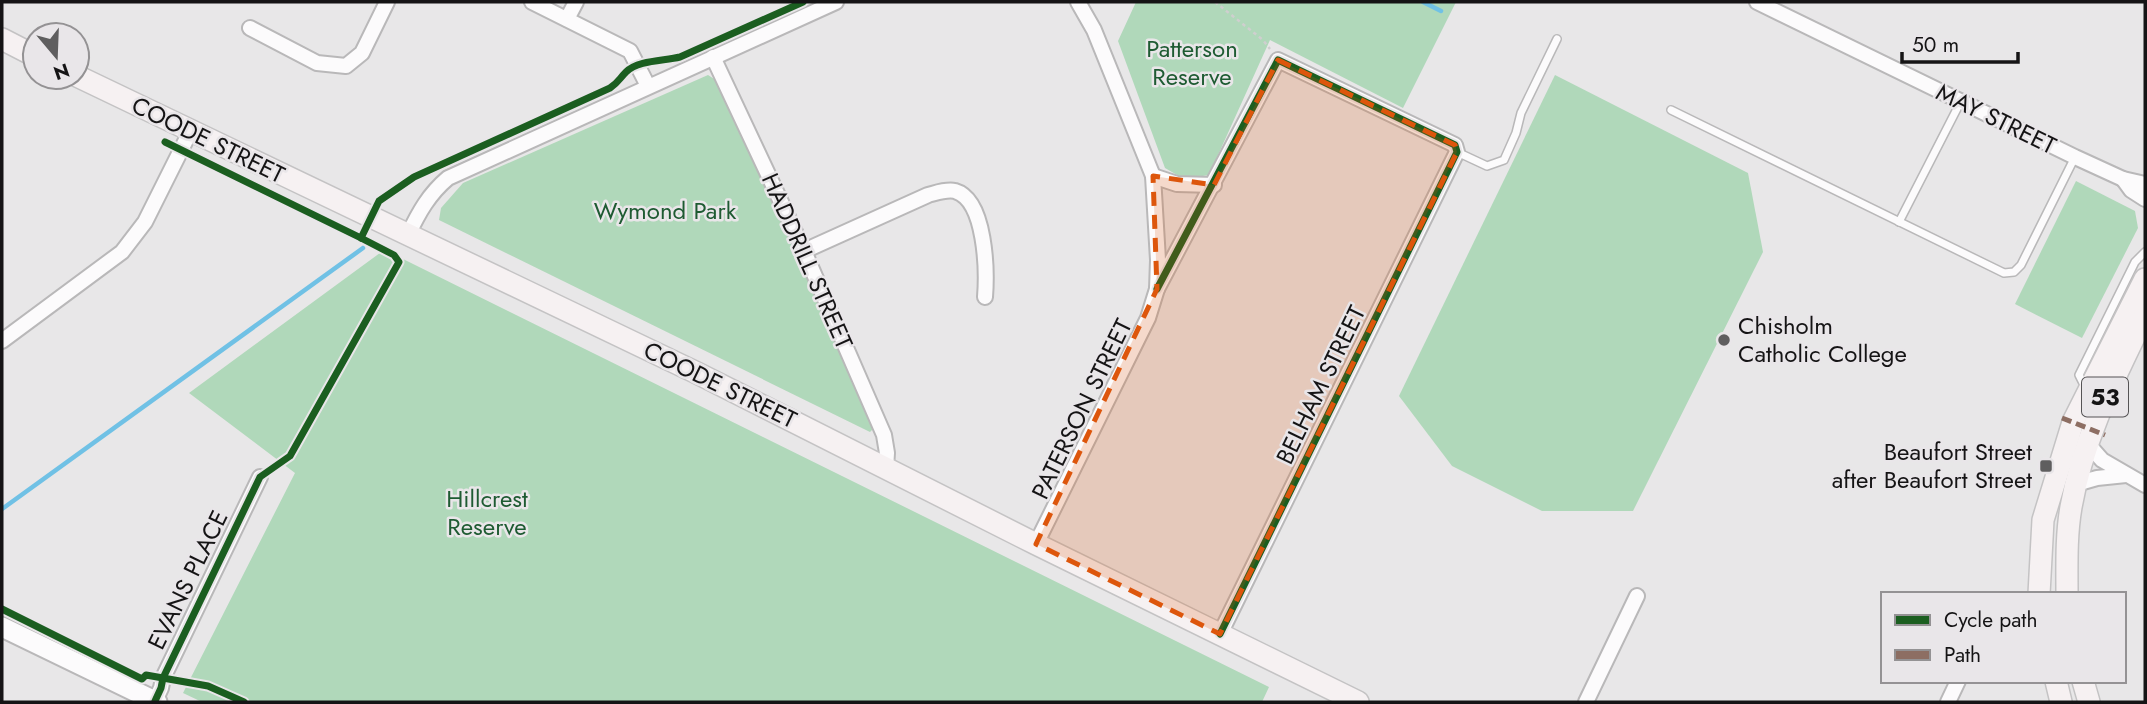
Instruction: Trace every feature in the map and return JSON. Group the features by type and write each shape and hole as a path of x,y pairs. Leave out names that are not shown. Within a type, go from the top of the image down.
{"main road":[{"path":"2,39 21,49"},
{"name":"COODE STREET","path":"91,83 697,373 1358,702"},
{"name":"53","path":"2039,592 2043,520 2073,422 2145,279"},
{"name":"53","path":"2067,592 2068,533 2076,484 2087,443 2103,402 2145,315"},
{"path":"2057,683 2062,702"},
{"path":"2084,683 2089,702"}],"street":[{"path":"250,28 317,62 346,66 362,53 387,2"},
{"path":"532,2 630,51 648,86"},
{"path":"567,19 576,2"},
{"path":"408,235 420,210 434,190 449,178 836,2"},
{"name":"PATERSON STREET","path":"1078,2 1094,30 1153,176 1157,289"},
{"name":"MAY STREET","path":"1757,2 2075,157 2123,179 2145,184"},
{"name":"HADDRILL STREET","path":"713,57 804,251 884,435 886,468"},
{"path":"1278,60 1455,145 1457,152"},
{"name":"PATERSON STREET","path":"1036,544 1148,318 1157,289 1278,60"},
{"path":"2,341 122,252 136,237 191,132"},
{"name":"BELHAM STREET","path":"1220,634 1457,152"},
{"path":"1153,176 1177,184 1214,185"},
{"name":"MAY STREET","path":"2123,179 2131,190 2145,199"},
{"path":"804,251 928,195 958,192 969,202 982,230 988,270 985,297"},
{"path":"2087,443 2102,460 2145,485"},
{"path":"2076,484 2097,478 2126,475"},
{"name":"EVANS PLACE","path":"156,702 163,678 260,477"},
{"path":"1586,702 1637,596"},
{"path":"2,627 156,702"},
{"path":"1948,702 1957,683"}],"lane":[{"path":"1457,152 1488,166 1504,160 1516,134 1521,113 1557,40"},
{"path":"1899,222 1961,101"},
{"path":"1671,110 2004,273 2014,272 2021,265 2075,157"},
{"path":"2087,391 2079,375 2135,262 2145,252"}],"path":[{"path":"1215,2 1263,40 1278,60"}],"highlighted area":[{"path":"1278,60 1455,145 1457,152 1220,634 1036,544 1157,289 1153,176 1214,185"}],"green space":[{"name":"Patterson Reserve","path":"1136,2 1456,2 1403,108 1270,40 1209,175 1184,179 1165,168 1118,41"},
{"name":"Wymond Park","path":"708,75 725,86 879,423 870,432 439,220 441,208 463,183"},
{"path":"1555,75 1748,173 1763,252 1633,511 1542,511 1452,466 1399,396"},
{"path":"2076,181 2135,211 2138,228 2082,338 2015,304"},
{"name":"Hillcrest Reserve","path":"384,250 1269,687 1262,702 202,702 183,693 295,473 189,393"}],"waterway":[{"path":"1423,2 1441,11"},
{"path":"2,509 363,248"}],"marked path":[{"path":"2062,418 2105,435"}],"cycle path":[{"path":"361,238 379,201 414,177 610,88 637,65 680,57 803,2"},
{"path":"1157,289 1278,60 1455,145 1457,152 1220,634"},
{"path":"155,701 163,678 260,477 290,456 399,262 394,255 361,238 165,142"},
{"path":"2,609 142,679 146,675 208,686 244,702"}],"place":[{"name":"Chisholm Catholic College","path":"1724,340"},
{"name":"Beaufort Street after Beaufort Street","path":"2046,466"}]}
